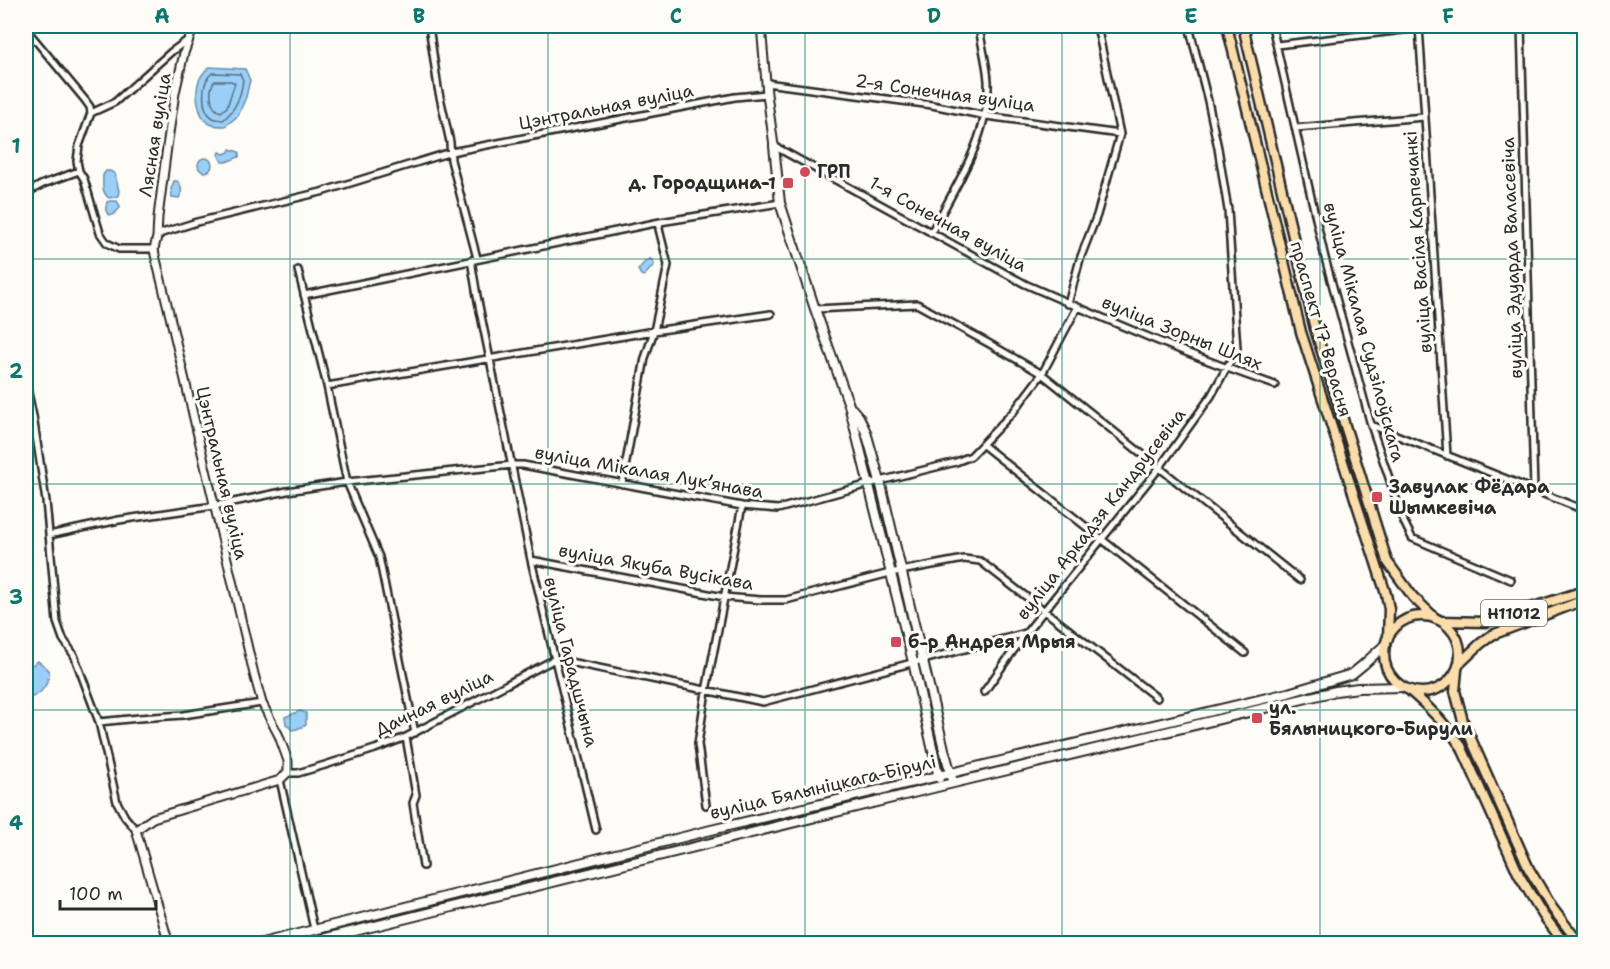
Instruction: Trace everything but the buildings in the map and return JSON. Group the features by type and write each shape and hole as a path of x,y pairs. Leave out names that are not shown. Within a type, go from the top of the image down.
{"main road":[{"name":"праспект 17 Верасня","path":"1227,26 1301,332 1386,594 1389,609 1387,641"},
{"name":"праспект 17 Верасня","path":"1243,26 1315,329 1387,561 1413,597 1438,620"},
{"path":"774,146 780,202 814,309 849,405 870,483 941,786"},
{"path":"849,405 860,417 880,481 954,783"},
{"name":"Н11012","path":"1387,641 1395,628 1405,620 1417,616 1438,620 1486,622 1584,591"},
{"name":"Н11012","path":"1406,688 1421,692 1434,691 1450,681 1458,668 1480,644 1492,635 1584,600"},
{"path":"1438,620 1451,629 1458,640 1460,652 1455,691 1463,721 1524,859 1553,909 1580,944"},
{"path":"1387,641 1384,656 1387,669 1394,679 1449,729 1461,746 1520,875 1543,915 1565,944"},
{"name":"вуліца Бялыніцкага-Бірулі","path":"258,944 711,830 1309,687 1352,674 1387,641"},
{"name":"вуліца Бялыніцкага-Бірулі","path":"302,944 1336,691 1358,688 1406,688"}],"street":[{"name":"Лясная вуліца","path":"157,237 175,93 194,26"},
{"path":"429,26 438,88 450,142 451,160 474,259 489,358 513,465"},
{"path":"761,26 774,146"},
{"path":"931,233 976,143 986,116 988,82 979,26"},
{"path":"1068,304 1120,134 1097,26"},
{"path":"1189,26 1211,113 1228,210 1237,349 1227,369"},
{"name":"вуліца Мікалая Судзілоўскага","path":"1272,26 1325,258 1371,425 1404,522 1412,538 1511,580"},
{"path":"1277,45 1419,27 1511,26"},
{"name":"вуліца Эдуарда Валасевіча","path":"1521,26 1534,490"},
{"name":"вуліца Васіля Карпечанкі","path":"1419,27 1447,456"},
{"path":"26,29 90,107 91,113 77,151 77,161 98,230 104,241 122,250 154,249"},
{"name":"Лясная вуліца","path":"91,113 115,102 189,39"},
{"name":"2-я Сонечная вуліца","path":"766,83 932,105 986,116 1120,134"},
{"name":"Цэнтральная вуліца","path":"287,773 289,765 286,753 262,703 254,674 154,249 157,237 162,233 197,222 321,192 451,152 735,97 767,94"},
{"path":"1296,128 1424,117"},
{"name":"1-я Сонечная вуліца","path":"774,146 999,271 1077,308"},
{"path":"26,193 79,171"},
{"path":"304,295 660,222 780,202"},
{"path":"622,484 645,358 654,331 668,265 659,229 660,222"},
{"path":"298,270 327,386 347,482 379,557 416,733"},
{"path":"814,309 917,304 1042,374 1300,580"},
{"name":"вуліца Зорны Шлях","path":"1077,308 1227,369 1275,385"},
{"name":"вуліца Мікалая Лукʼянава","path":"49,535 119,520 214,506 287,491 347,482 513,465 742,506 778,509 956,462 971,456 1014,411 1042,374 1077,308"},
{"path":"327,386 654,331 771,314"},
{"name":"вуліца Аркадзя Кандрусевіча","path":"555,659 763,702 1026,633 1160,467 1211,396 1227,369"},
{"path":"26,383 35,425 46,501 57,622 63,639 74,655 99,722 117,802 125,817 136,830 169,944"},
{"path":"1371,425 1584,510"},
{"path":"983,445 1245,652"},
{"name":"вуліца Гарадшчына","path":"513,465 531,560 596,830"},
{"path":"706,805 698,744 742,506"},
{"name":"вуліца Якуба Вусікава","path":"531,560 724,597 761,600 786,600 890,573 964,559 980,561 1045,609 1157,698"},
{"path":"984,692 1026,633"},
{"name":"Дачная вуліца","path":"287,773 307,771 416,733 555,659"},
{"path":"99,722 183,715 262,703"},
{"path":"406,737 416,795 413,803 423,866"},
{"path":"136,830 153,818 280,780 287,773"},
{"path":"280,780 314,929"}],"water":[{"path":"209,67 245,69 250,80 238,116 225,126 215,126 206,121 198,103 198,83"},
{"path":"230,149 239,152 239,157 222,162 218,154 229,152"},
{"path":"202,158 208,158 212,165 208,172 202,172 198,168 198,162"},
{"path":"106,171 115,174 118,196 109,198 105,193 103,175"},
{"path":"174,181 177,181 181,187 179,198 172,197 171,189"},
{"path":"117,201 120,206 113,215 109,215 106,210 107,202"},
{"path":"649,259 654,265 644,276 641,275 638,270"},
{"path":"38,661 49,670 48,679 40,692 27,698 26,669"},
{"path":"300,711 306,713 306,725 292,730 286,724 285,717"}],"place":[{"name":"ГРП","path":"805,172"},
{"name":"д. Городщина-1","path":"788,183"},
{"name":"Завулак Фёдара Шымкевіча","path":"1377,497"},
{"name":"б-р Андрея Мрыя","path":"896,642"},
{"name":"ул. Бялыницкого-Бирули","path":"1257,718"}]}
